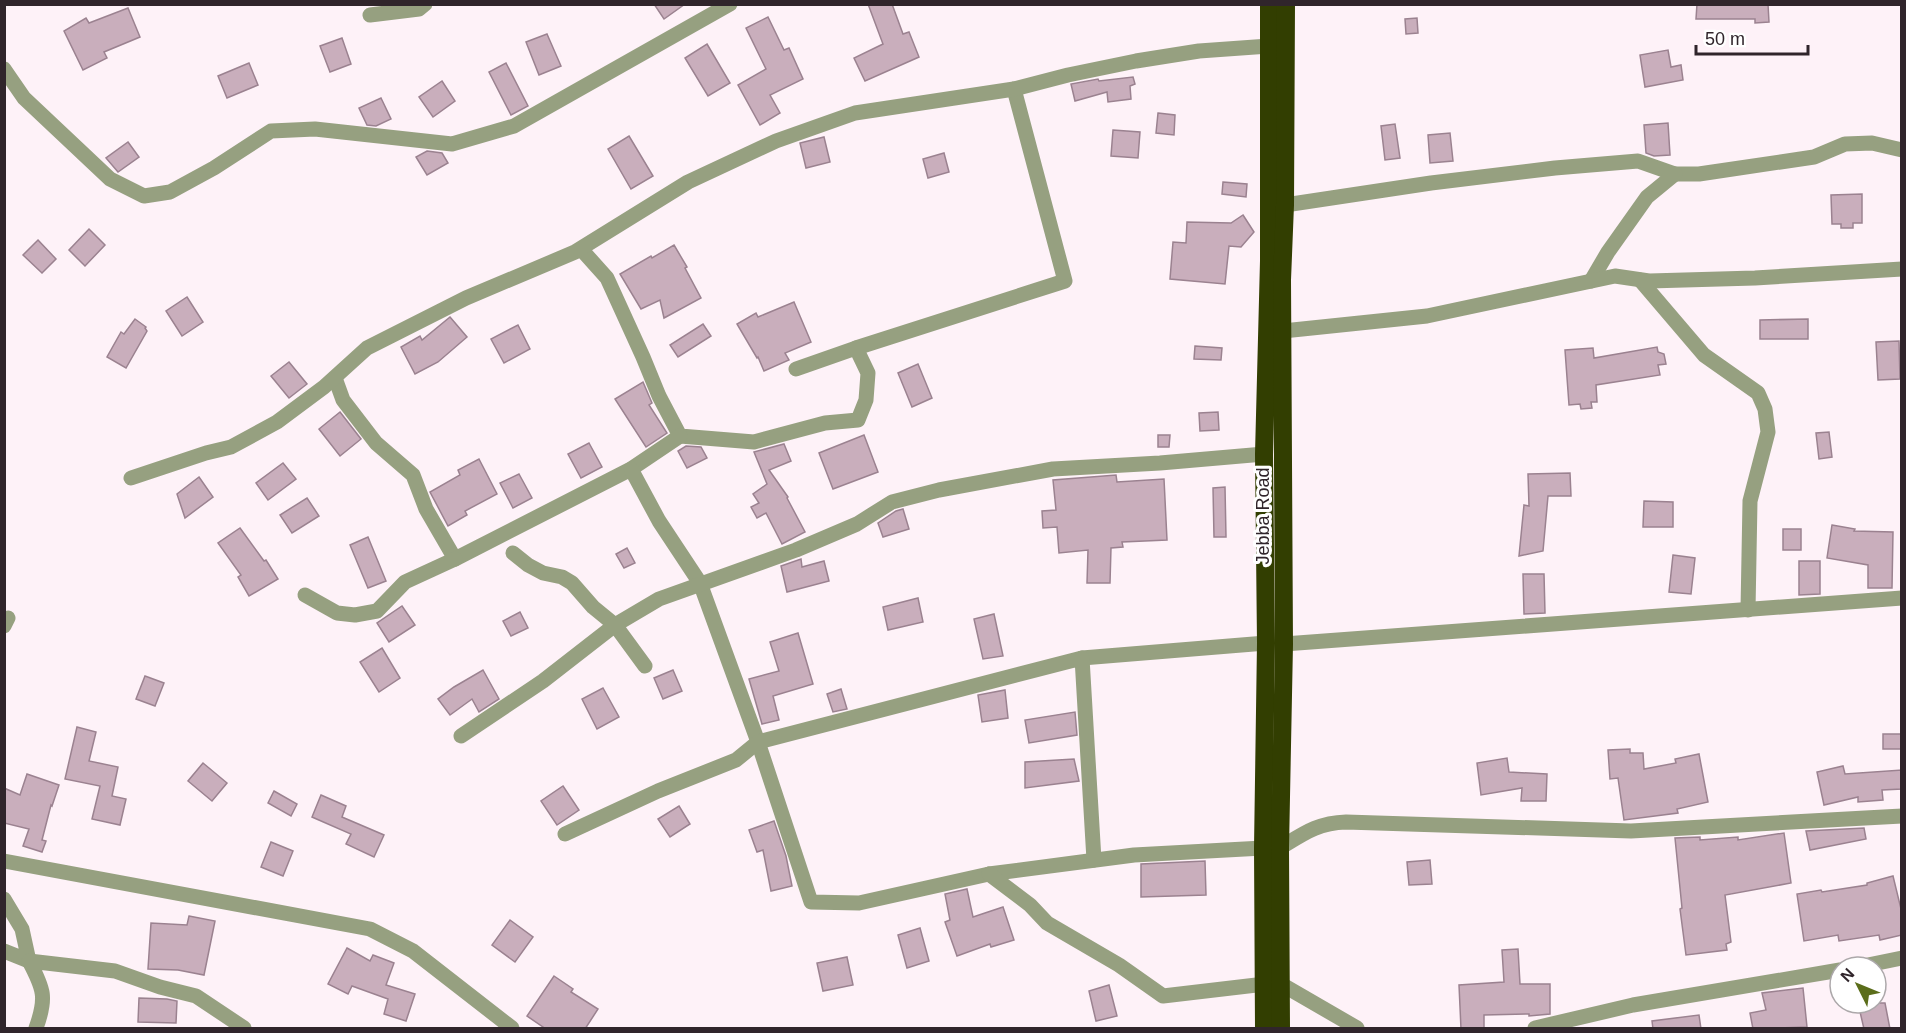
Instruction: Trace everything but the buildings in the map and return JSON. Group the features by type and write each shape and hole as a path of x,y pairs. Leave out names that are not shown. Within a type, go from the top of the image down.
{"highway":[{"name":"Jebba Road","path":"1269,4 1269,261 1264,454 1275,643"},
{"name":"Jebba Road","path":"1281,1029 1273,984 1271,848 1283,331 1286,4"},
{"name":"Jebba Road","path":"1264,1029 1273,984"}],"street":[{"path":"370,15 419,9 425,4"},
{"path":"4,69 24,98 110,179 144,196 170,192 214,168 271,131 315,129 452,144 514,126 730,4"},
{"path":"131,478 231,447 278,422 335,378 367,348 466,298 581,249 688,182 776,141 855,113 1014,88 1136,61 1199,51 1269,46"},
{"path":"796,369 1065,281 1014,88"},
{"path":"1285,205 1431,183 1555,168 1638,161 1675,174 1699,174 1814,157 1845,144 1872,143 1902,150"},
{"path":"1591,281 1608,252 1647,197 1675,174"},
{"path":"581,249 607,278 659,396 680,436"},
{"path":"1283,331 1427,316 1615,276 1649,281 1755,278 1902,269"},
{"path":"1641,280 1704,355 1758,393 1765,409 1768,432 1750,501 1748,609"},
{"path":"305,595 337,613 355,615 377,611 405,582 631,469 680,436 753,442 825,423 858,420 866,400 868,373 856,348"},
{"path":"335,378 343,400 376,443 413,475 426,509 455,559"},
{"path":"461,736 543,681 615,625 659,599 796,550 856,524 892,502 939,490 1053,469 1264,454"},
{"path":"631,469 658,521 700,583 758,742 811,902 859,903 989,874 1134,855 1271,848 1328,823 1337,822 1631,831 1902,816"},
{"path":"513,553 528,566 543,573 562,577 572,583 593,607 615,625 645,666"},
{"path":"565,834 658,791 736,760 758,742 1082,658 1902,598"},
{"path":"1082,658 1094,860"},
{"path":"4,861 370,929 413,951 512,1029"},
{"path":"989,874 1030,905 1047,924 1119,965 1163,996 1273,984 1357,1029"},
{"path":"4,899 22,929 29,961 41,984 43,1010 36,1029"},
{"path":"4,951 29,961 115,971 160,987 196,996 244,1029"},
{"path":"1535,1029 1633,1005 1828,972"}]}
